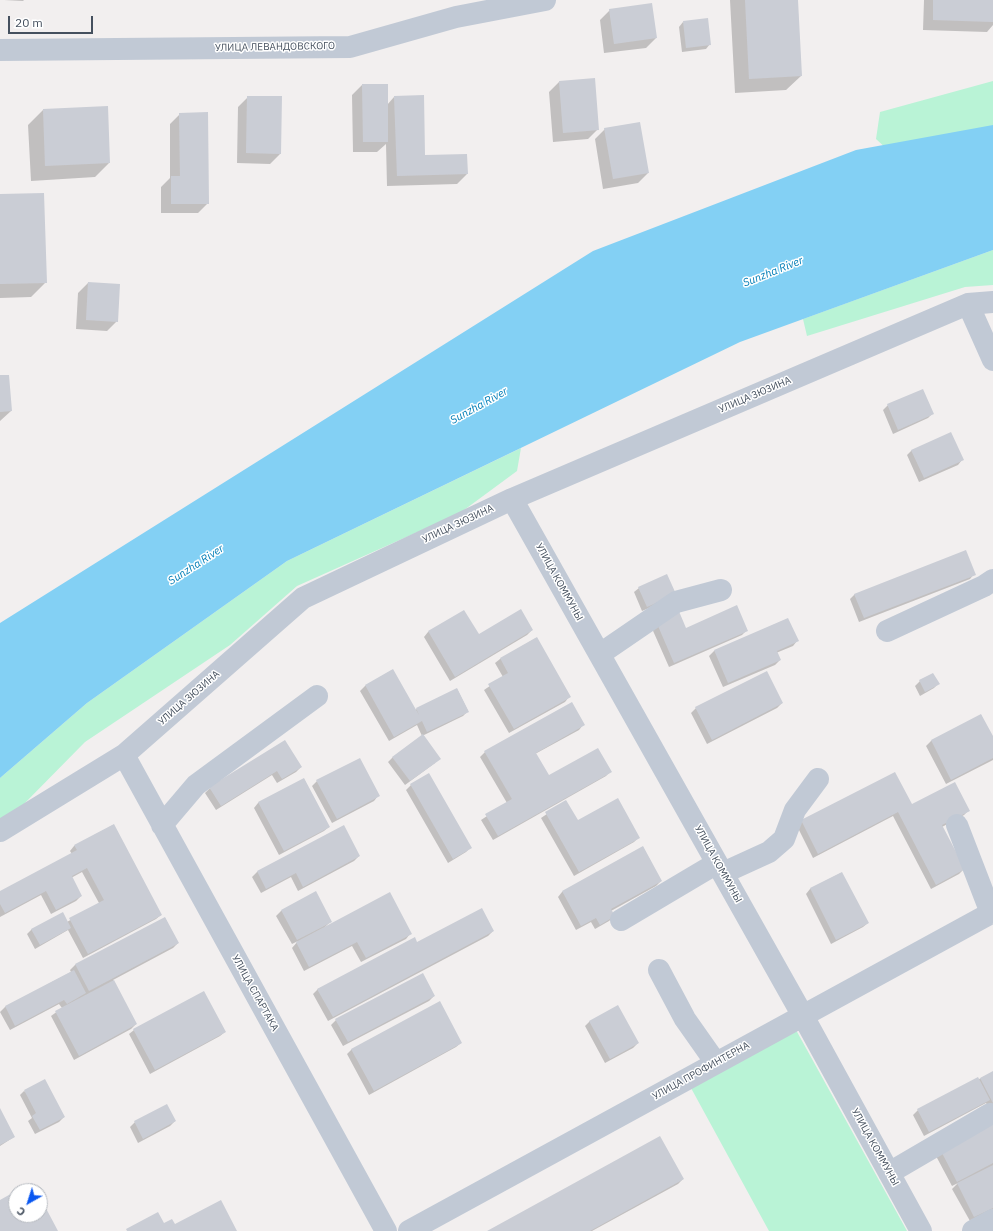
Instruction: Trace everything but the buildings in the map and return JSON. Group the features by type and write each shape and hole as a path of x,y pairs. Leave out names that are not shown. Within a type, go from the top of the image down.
{"street":[{"name":"УЛИЦА ЛЕВАНДОВСКОГО","path":"0,50 350,47 456,9 545,0"},
{"name":"УЛИЦА ЗЮЗИНА","path":"0,831 124,755 303,598 512,499 968,304 993,302"},
{"path":"968,304 993,360"},
{"name":"УЛИЦА КОММУНЫ","path":"512,499 803,1016 919,1230"},
{"path":"887,631 984,586 993,580"},
{"path":"600,654 676,602 721,590"},
{"path":"162,825 196,785 317,696"},
{"name":"УЛИЦА СПАРТАКА","path":"124,755 386,1231"},
{"path":"621,920 720,868 769,852 784,839 795,810 818,779"},
{"path":"957,825 992,912"},
{"name":"УЛИЦА ПРОФИНТЕРНА","path":"409,1231 992,912"},
{"path":"658,970 685,1019 716,1063"},
{"path":"889,1173 990,1114"},
{"path":"973,1231 993,1220"}],"green space":[{"path":"993,81 993,128 889,151 876,139 880,112"},
{"path":"993,250 993,285 965,287 807,336 803,319"},
{"path":"521,448 517,471 460,513 297,586 230,645 85,742 20,808 0,820 0,778 87,703 287,561"},
{"path":"796,1030 907,1231 769,1231 691,1088"}],"water":[{"name":"Sunzha River","path":"993,125 993,250 740,342 287,561 87,703 0,778 0,623 593,251 856,150"}]}
